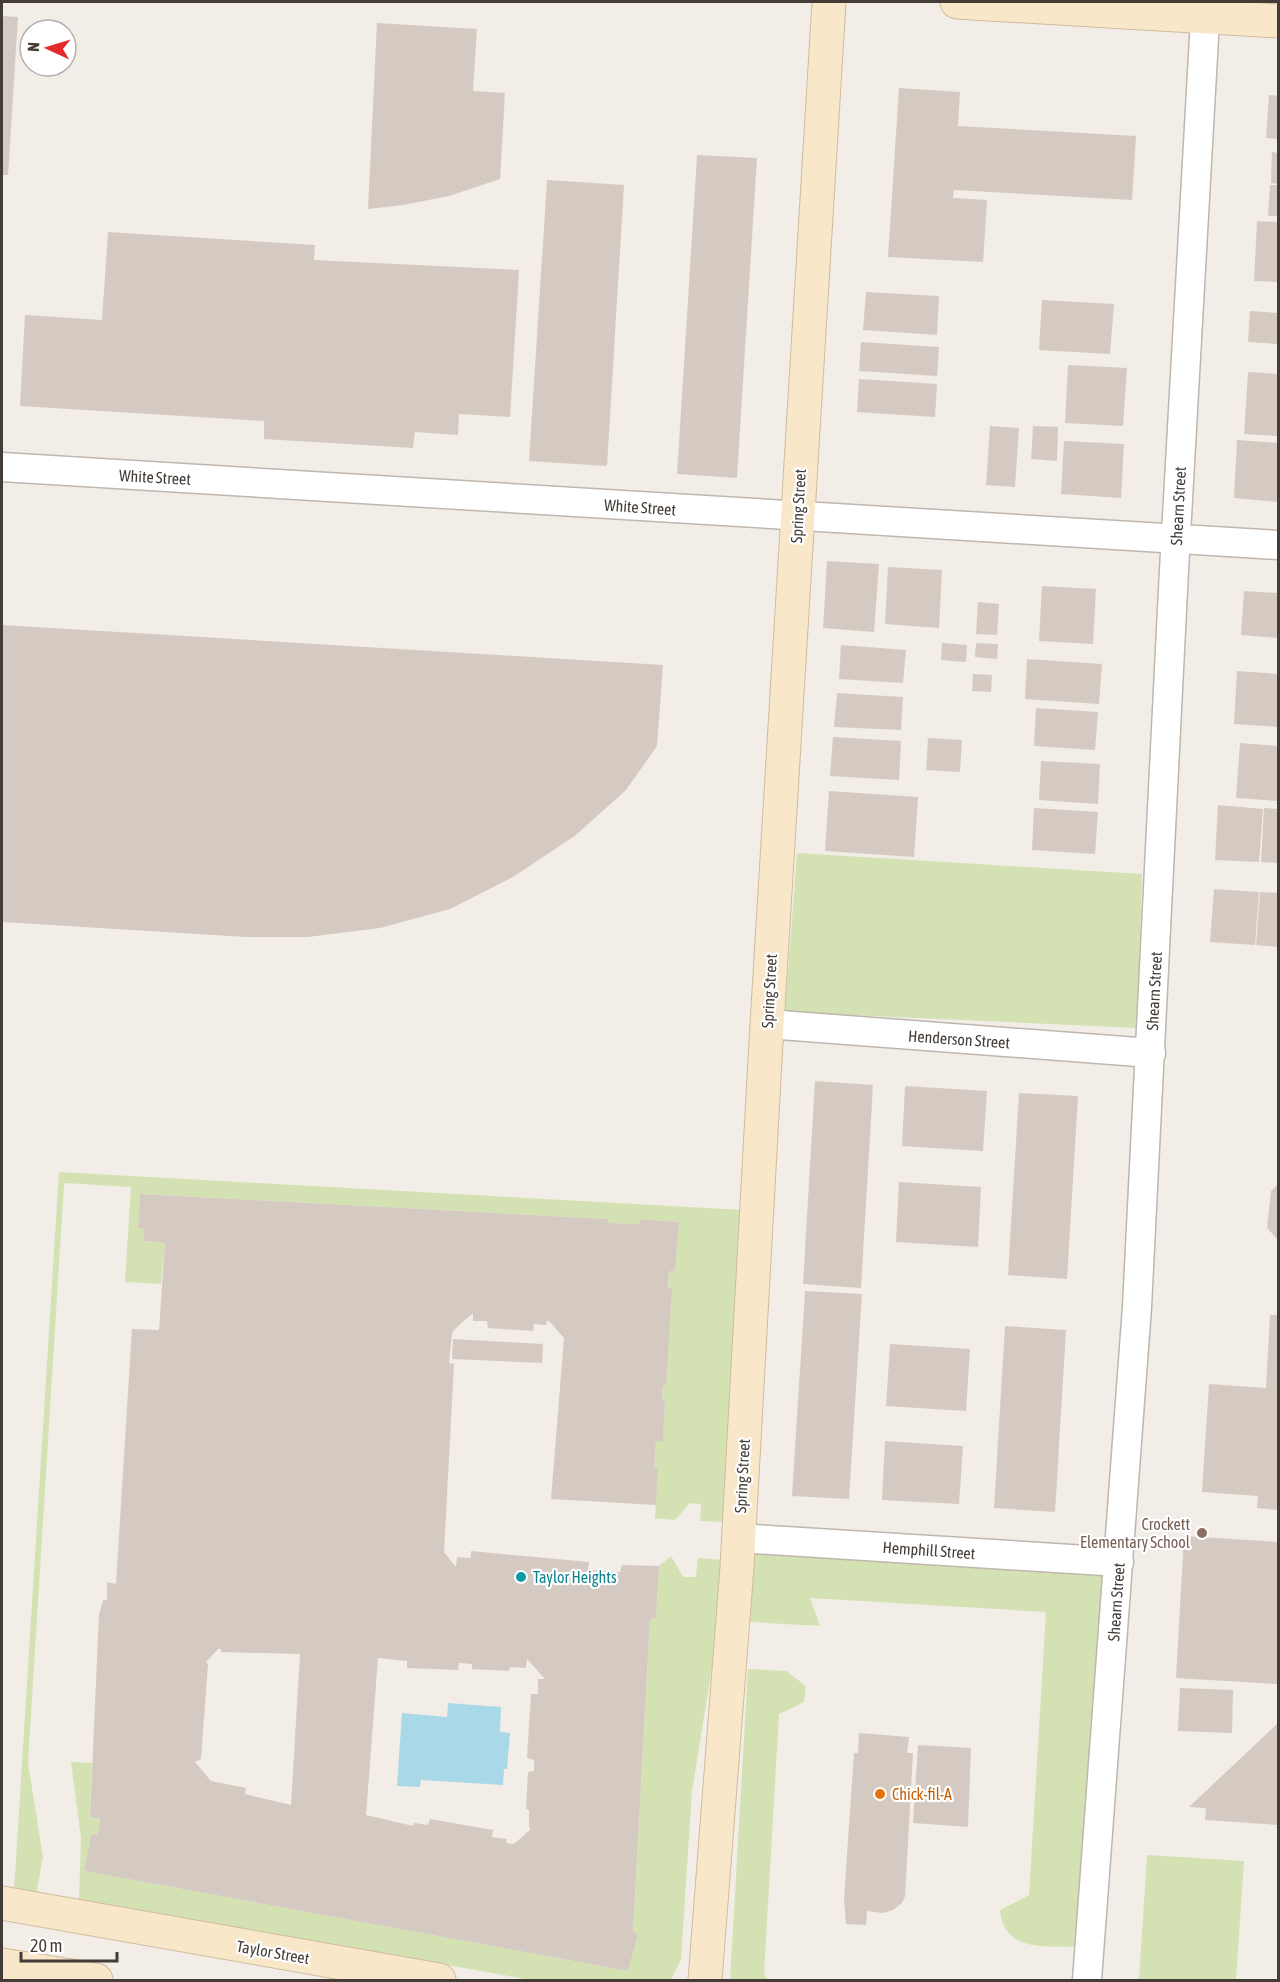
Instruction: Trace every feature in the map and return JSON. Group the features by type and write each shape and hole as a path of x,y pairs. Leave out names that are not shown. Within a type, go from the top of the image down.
{"street":[{"name":"Spring Street","path":"705,1980 738,1538 829,2"},
{"path":"957,2 1206,9 1278,21"},
{"name":"Shearn Street","path":"1087,1980 1137,1307 1176,538 1206,9"},
{"name":"White Street","path":"2,467 1278,545"},
{"name":"Henderson Street","path":"767,1024 1151,1053"},
{"name":"Hemphill Street","path":"738,1538 1119,1562"},
{"name":"Taylor Street","path":"2,1903 286,1967 439,1980"},
{"path":"2,1965 96,1980"}],"green space":[{"path":"797,853 1142,874 1137,1028 785,1012"},
{"path":"59,1172 742,1210 725,1522 700,1521 701,1504 690,1503 675,1520 655,1518 658,1469 654,1468 656,1441 663,1441 665,1401 662,1400 663,1386 666,1385 669,1271 675,1271 679,1222 641,1219 639,1224 609,1223 608,1219 140,1194 138,1228 144,1229 143,1241 165,1243 161,1284 125,1282 131,1187 64,1183 28,1763 43,1857 36,1895 14,1891"},
{"path":"754,1552 1102,1574 1076,1947 1039,1946 1017,1940 1003,1924 1000,1910 1029,1895 1046,1612 810,1598 820,1626 750,1622"},
{"path":"671,1556 683,1577 696,1577 698,1558 723,1560 717,1637 692,1791 681,1960 672,1978 667,1980 531,1980 79,1899 81,1838 71,1762 92,1763 90,1817 100,1819 98,1835 91,1835 84,1871 628,1971 638,1935 633,1931 650,1619 656,1618 659,1566"},
{"path":"748,1669 786,1671 806,1686 804,1702 779,1714 764,1974 768,1980 730,1980"},
{"path":"1147,1855 1244,1861 1236,1980 1139,1980"}],"water":[{"path":"448,1703 501,1707 500,1732 510,1733 507,1769 504,1769 503,1785 421,1780 420,1787 397,1786 402,1713 447,1717"}],"building":[{"path":"2,16 18,17 8,175 2,175"},
{"path":"377,23 477,29 473,91 505,93 500,179 449,196 368,209"},
{"path":"899,88 960,92 958,126 1136,136 1132,200 954,190 953,198 987,200 983,262 888,257"},
{"path":"1269,95 1278,96 1278,139 1266,138"},
{"path":"1272,152 1278,153 1278,184 1271,183"},
{"path":"697,155 757,158 737,478 677,474"},
{"path":"547,180 624,185 607,466 529,461"},
{"path":"1270,185 1278,185 1278,216 1268,216"},
{"path":"1257,221 1278,222 1278,282 1254,281"},
{"path":"108,232 315,245 314,260 519,270 510,417 459,414 458,435 415,432 413,448 264,439 264,421 20,406 25,315 102,320"},
{"path":"866,292 939,296 937,335 863,330"},
{"path":"1042,300 1114,304 1110,354 1039,350"},
{"path":"1250,311 1278,313 1278,344 1248,342"},
{"path":"861,342 939,347 937,376 859,371"},
{"path":"1068,365 1127,368 1123,426 1065,423"},
{"path":"1248,372 1278,374 1278,436 1244,434"},
{"path":"859,379 937,384 935,417 857,412"},
{"path":"990,426 1019,428 1015,487 986,485"},
{"path":"1033,426 1058,427 1057,461 1031,459"},
{"path":"1237,440 1278,443 1278,502 1234,498"},
{"path":"1064,441 1124,444 1121,498 1061,494"},
{"path":"827,561 879,564 874,632 823,628"},
{"path":"888,567 942,570 939,628 885,624"},
{"path":"1042,586 1096,589 1093,644 1039,641"},
{"path":"1244,591 1278,593 1278,638 1241,635"},
{"path":"978,602 999,604 997,635 976,634"},
{"path":"2,625 663,665 657,746 626,790 576,835 513,877 450,909 380,928 308,937 246,937 2,922"},
{"path":"942,643 967,645 966,662 941,660"},
{"path":"976,643 998,644 997,659 975,657"},
{"path":"841,645 906,650 903,683 839,679"},
{"path":"1027,659 1102,664 1099,704 1025,699"},
{"path":"1237,671 1278,674 1278,727 1234,724"},
{"path":"973,674 992,675 991,692 972,691"},
{"path":"837,693 903,697 901,730 834,727"},
{"path":"1036,708 1098,712 1095,750 1034,746"},
{"path":"833,737 901,741 899,780 830,776"},
{"path":"928,738 962,740 960,772 926,770"},
{"path":"1240,743 1278,746 1278,801 1236,798"},
{"path":"1041,761 1100,764 1098,804 1039,800"},
{"path":"829,791 918,797 914,857 825,851"},
{"path":"1218,805 1263,809 1259,862 1215,860"},
{"path":"1034,808 1098,812 1095,854 1032,850"},
{"path":"1264,808 1278,809 1278,863 1261,862"},
{"path":"1214,889 1259,892 1255,945 1210,942"},
{"path":"1260,892 1278,893 1278,947 1256,945"},
{"path":"815,1081 873,1085 861,1288 803,1284"},
{"path":"905,1086 987,1091 983,1151 902,1146"},
{"path":"1019,1093 1078,1096 1067,1279 1008,1275"},
{"path":"899,1182 981,1187 978,1247 896,1242"},
{"path":"1278,1184 1278,1240 1267,1228 1271,1191"},
{"name":"Taylor Heights","path":"140,1194 608,1219 609,1223 639,1224 640,1219 679,1222 675,1271 669,1271 668,1288 672,1288 666,1385 663,1386 662,1400 665,1401 663,1442 656,1441 654,1468 658,1468 656,1505 551,1499 564,1338 549,1321 546,1325 534,1324 533,1331 488,1328 487,1321 473,1321 473,1313 452,1333 449,1363 454,1364 444,1552 456,1567 457,1557 471,1558 471,1551 589,1562 588,1570 620,1572 622,1565 659,1566 656,1618 650,1619 633,1931 638,1935 628,1971 84,1871 91,1835 98,1835 100,1819 90,1817 99,1615 103,1600 107,1600 107,1582 116,1584 132,1329 159,1330 165,1243 143,1241 144,1229 138,1228","holes":["218,1649 221,1649 221,1652 300,1654 291,1805 245,1794 246,1788 211,1781 195,1762 201,1759 208,1664 206,1662","378,1658 407,1661 407,1668 458,1670 459,1663 472,1664 472,1669 509,1671 510,1667 526,1668 527,1659 545,1679 538,1679 538,1694 531,1694 527,1758 534,1760 534,1771 528,1772 526,1809 529,1810 531,1829 514,1844 506,1843 507,1839 492,1837 493,1830 430,1819 428,1825 414,1823 413,1826 366,1815"]},
{"path":"805,1291 862,1294 849,1499 792,1496"},
{"path":"1270,1315 1278,1315 1278,1510 1257,1508 1258,1496 1202,1492 1209,1384 1266,1388"},
{"path":"1005,1326 1066,1330 1055,1512 994,1508"},
{"path":"453,1339 543,1344 542,1363 452,1359"},
{"path":"890,1344 970,1349 966,1411 886,1406"},
{"path":"885,1441 963,1446 959,1504 882,1500"},
{"path":"1184,1536 1278,1542 1278,1684 1176,1678"},
{"path":"1180,1688 1233,1690 1232,1733 1178,1731"},
{"path":"1278,1723 1278,1825 1205,1820 1206,1808 1189,1807"},
{"name":"Chick-fil-A","path":"859,1733 909,1737 907,1753 913,1753 905,1896 902,1903 893,1910 883,1913 867,1911 866,1925 846,1924 844,1899 854,1753 858,1753"},
{"path":"918,1745 971,1748 968,1827 913,1823"}],"place":[{"name":"Crockett Elementary School","path":"1202,1533"},
{"name":"Taylor Heights","path":"521,1577"},
{"name":"Chick-fil-A","path":"880,1794"}]}
